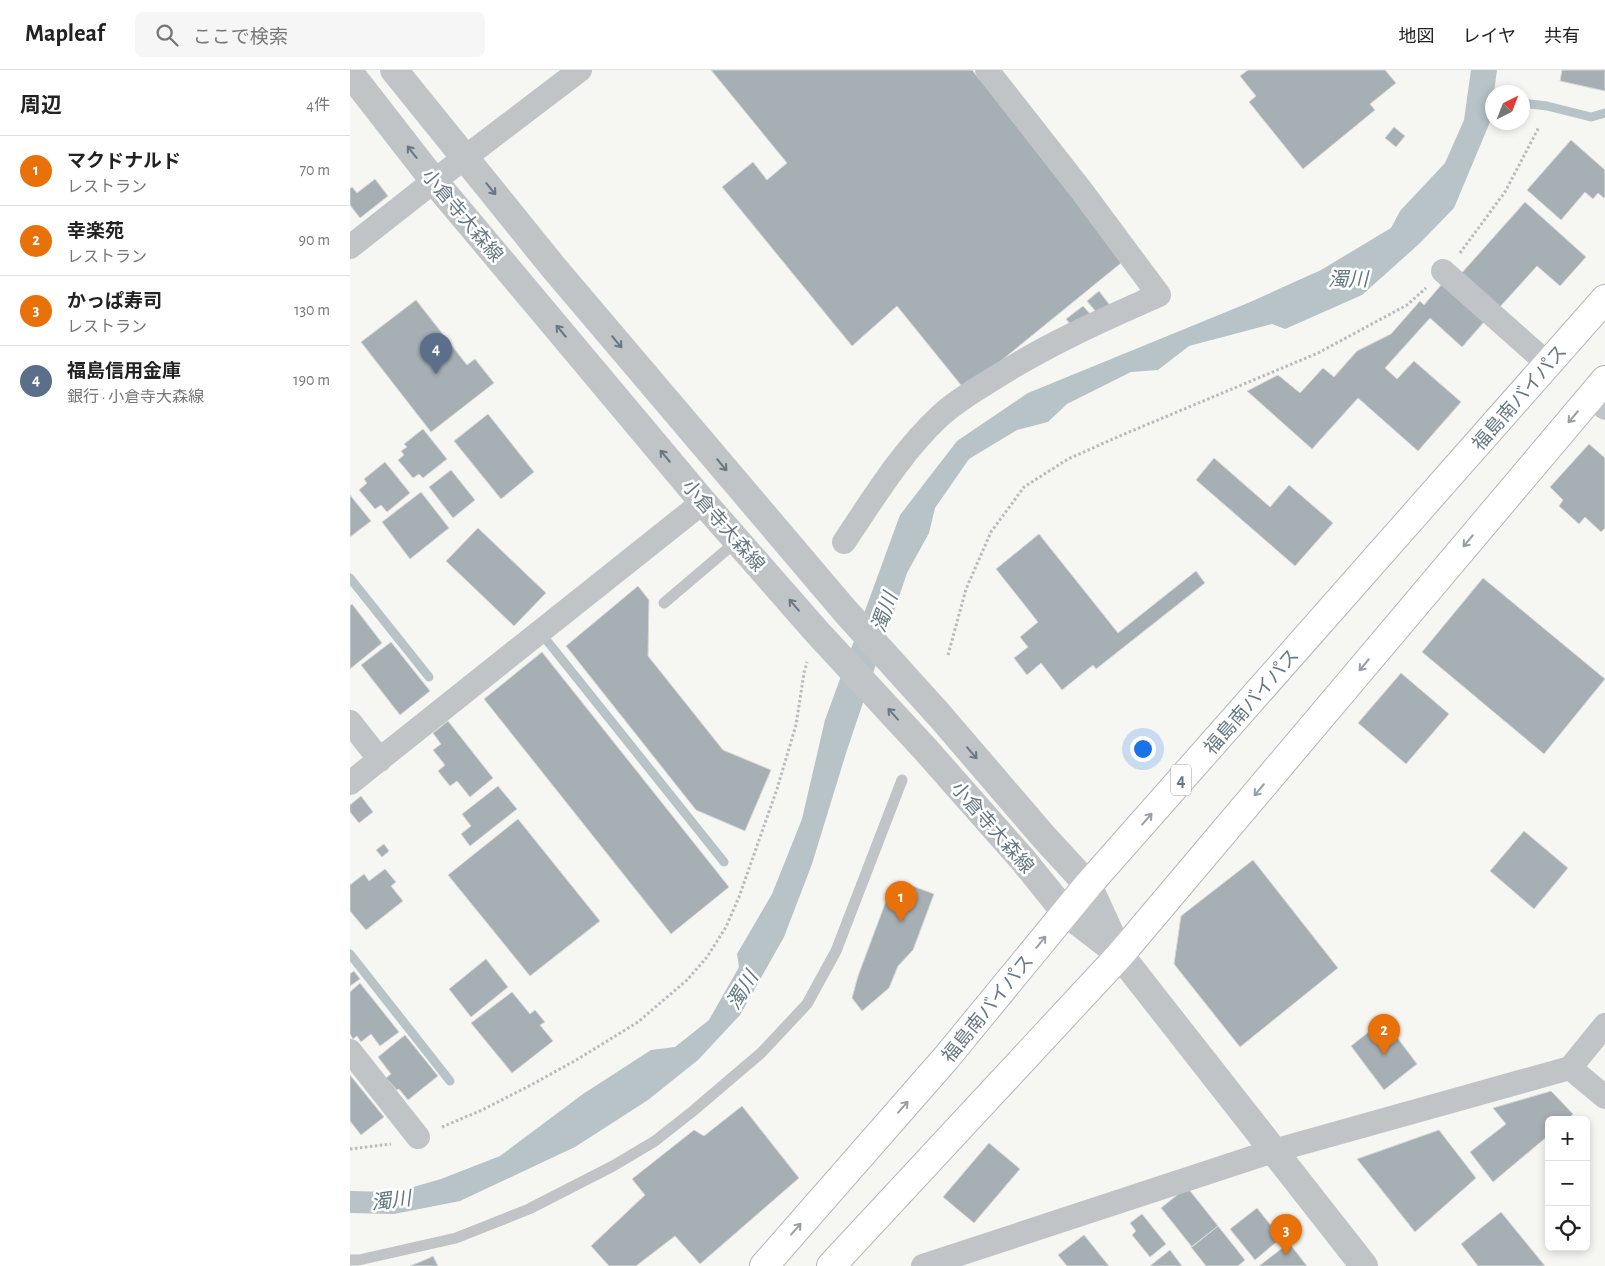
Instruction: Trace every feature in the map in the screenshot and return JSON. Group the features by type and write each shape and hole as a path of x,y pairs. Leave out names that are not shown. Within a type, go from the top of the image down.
{"highway":[{"name":"福島南バイパス","path":"764,1266 946,1058 1088,885 1605,299"},
{"path":"831,1266 1120,955 1600,395"}],"street":[{"path":"394,70 554,268 846,612 1088,885 1120,955 1364,1266"},
{"path":"350,247 434,180 466,158 580,70"},
{"path":"844,542 916,440 941,415 972,392 1039,351 1159,295 1081,190 987,70"},
{"name":"小倉寺大森線","path":"350,73 434,180 737,541 926,750 1066,912 1120,955"},
{"path":"1443,271 1548,364"},
{"path":"350,783 703,502"},
{"path":"350,722 380,760"},
{"path":"923,1266 1273,1151 1570,1068 1605,1025"},
{"path":"350,1051 418,1137"},
{"path":"1570,1068 1605,1097"}],"lane":[{"path":"664,603 737,541"},
{"path":"350,1260 360,1260 456,1238 529,1208 613,1166 655,1140 693,1111 761,1053 807,1004 836,951 902,780"}],"path":[{"path":"948,655 966,589 991,532 1024,487 1068,459 1318,353 1407,305 1465,247 1505,192 1539,127"},
{"path":"350,1149 410,1141 482,1110 578,1059 638,1022 687,980 707,957 726,927 739,897 777,789 796,725 804,672 822,637"}],"water":[{"name":"濁川","path":"1471,70 1497,70 1495,85 1485,85 1485,130 1487,130 1454,208 1419,244 1362,295 1285,329 1272,324 1189,346 1158,370 1131,372 1067,404 1048,422 1017,430 969,459 935,508 929,533 907,573 847,750 812,864 784,937 740,1015 698,1060 648,1100 575,1147 460,1201 394,1214 350,1213 350,1191 396,1192 441,1179 500,1156 583,1094 651,1050 675,1047 709,1020 739,967 737,954 772,894 802,819 825,720 900,515 957,441 1028,393 1248,303 1321,270 1391,228 1400,211 1445,163 1464,120"}],"building":[{"path":"711,70 972,70 1126,259 965,390 897,306 852,346 722,187 753,162 767,180 787,163"},
{"path":"1248,70 1385,70 1396,83 1370,104 1375,110 1303,169 1249,102 1256,96 1240,76"},
{"path":"1562,70 1605,70 1605,91 1560,81"},
{"path":"1394,127 1405,136 1396,147 1385,138"},
{"path":"1571,140 1605,170 1605,197 1598,193 1593,199 1585,192 1561,220 1527,190"},
{"path":"375,179 388,196 360,218 350,205 350,189 352,187 357,193"},
{"path":"1525,202 1586,257 1560,286 1537,266 1498,309 1460,275"},
{"path":"1442,284 1484,322 1462,347 1430,318 1385,368 1397,379 1414,361 1461,402 1418,451 1358,398 1312,449 1247,391 1278,375 1300,393 1323,368 1334,377 1357,351 1391,334 1420,301 1424,305"},
{"path":"1099,291 1112,308 1101,318 1087,301"},
{"path":"416,300 467,365 475,359 494,383 431,432 361,342"},
{"path":"1083,306 1093,317 1076,331 1066,319"},
{"path":"488,414 534,472 501,499 454,441"},
{"path":"423,429 447,459 423,478 419,474 413,478 398,460 404,455 401,451 407,447 404,444"},
{"path":"1589,444 1605,458 1605,528 1601,532 1585,517 1579,524 1559,506 1563,500 1550,487"},
{"path":"1214,458 1270,507 1289,485 1333,523 1295,566 1196,480"},
{"path":"385,462 410,493 387,512 381,505 375,509 359,490 367,483 364,479"},
{"path":"451,470 475,500 453,518 429,487"},
{"path":"421,492 449,528 410,559 382,522"},
{"path":"350,495 371,521 350,537"},
{"path":"478,528 546,593 514,626 446,561"},
{"path":"1039,534 1118,633 1196,571 1205,583 1096,669 1093,665 1062,690 1041,663 1027,675 1014,658 1028,647 1020,637 1038,622 996,569"},
{"path":"1483,578 1605,679 1544,754 1422,652"},
{"path":"638,586 649,600 648,656 723,750 771,770 745,831 696,810 566,646"},
{"path":"352,604 382,643 350,669 350,606"},
{"path":"391,642 430,691 400,715 361,665"},
{"path":"542,652 729,887 671,934 484,699"},
{"path":"1401,673 1449,714 1406,764 1358,723"},
{"path":"448,721 493,778 470,797 457,781 450,786 438,771 445,765 433,750 441,744 433,733"},
{"path":"498,786 517,809 470,846 461,834 471,826 462,814"},
{"path":"361,796 373,812 359,823 350,812 350,805"},
{"path":"518,819 600,921 530,976 448,875"},
{"path":"1524,831 1568,868 1534,909 1490,871"},
{"path":"384,844 389,851 382,857 376,850"},
{"path":"1253,860 1338,968 1240,1047 1174,964 1181,916"},
{"path":"385,869 396,882 391,886 403,901 366,930 350,911 350,885 364,874 369,881"},
{"path":"910,885 934,894 913,950 898,966 889,988 862,1011 852,998 858,976 889,893 898,887"},
{"path":"486,959 508,987 471,1017 449,989"},
{"path":"354,971 360,979 350,986 350,974"},
{"path":"360,983 399,1032 380,1046 371,1034 361,1042 357,1036 353,1039 350,1034 350,992"},
{"path":"512,992 530,1014 535,1010 545,1022 540,1025 553,1041 512,1073 471,1023"},
{"path":"1384,1020 1417,1064 1384,1090 1351,1046"},
{"path":"405,1035 438,1076 408,1100 386,1078 391,1074 378,1057"},
{"path":"350,1075 384,1117 361,1135 350,1121"},
{"path":"1551,1091 1573,1114 1571,1116 1545,1116 1545,1138 1493,1182 1470,1152 1506,1124 1493,1108"},
{"path":"742,1106 799,1178 700,1264 675,1236 636,1266 609,1266 591,1246 645,1195 632,1179 694,1130 704,1136"},
{"path":"1439,1130 1476,1178 1415,1232 1357,1159"},
{"path":"989,1143 1020,1169 974,1223 943,1197"},
{"path":"1187,1187 1218,1226 1192,1247 1161,1208"},
{"path":"1257,1208 1281,1238 1255,1260 1230,1229"},
{"path":"1501,1212 1545,1266 1478,1266 1461,1244"},
{"path":"1142,1214 1166,1244 1150,1257 1132,1235 1136,1231 1130,1223"},
{"path":"1218,1226 1245,1260 1238,1266 1206,1266 1191,1247"},
{"path":"1084,1235 1109,1266 1067,1266 1058,1255"},
{"path":"1289,1243 1307,1266 1259,1266"},
{"path":"1170,1250 1182,1266 1150,1266"},
{"path":"433,1256 438,1266 410,1266 427,1259"}],"waterway":[{"path":"1530,104 1547,106 1591,117 1605,113"},
{"path":"350,578 429,677"},
{"path":"544,637 724,862"},
{"path":"350,954 450,1081"}],"place":[{"name":"福島信用金庫","path":"436,374"},
{"name":"マクドナルド","path":"901,922"},
{"name":"幸楽苑","path":"1384,1055"},
{"name":"かっぱ寿司","path":"1286,1255"}]}
